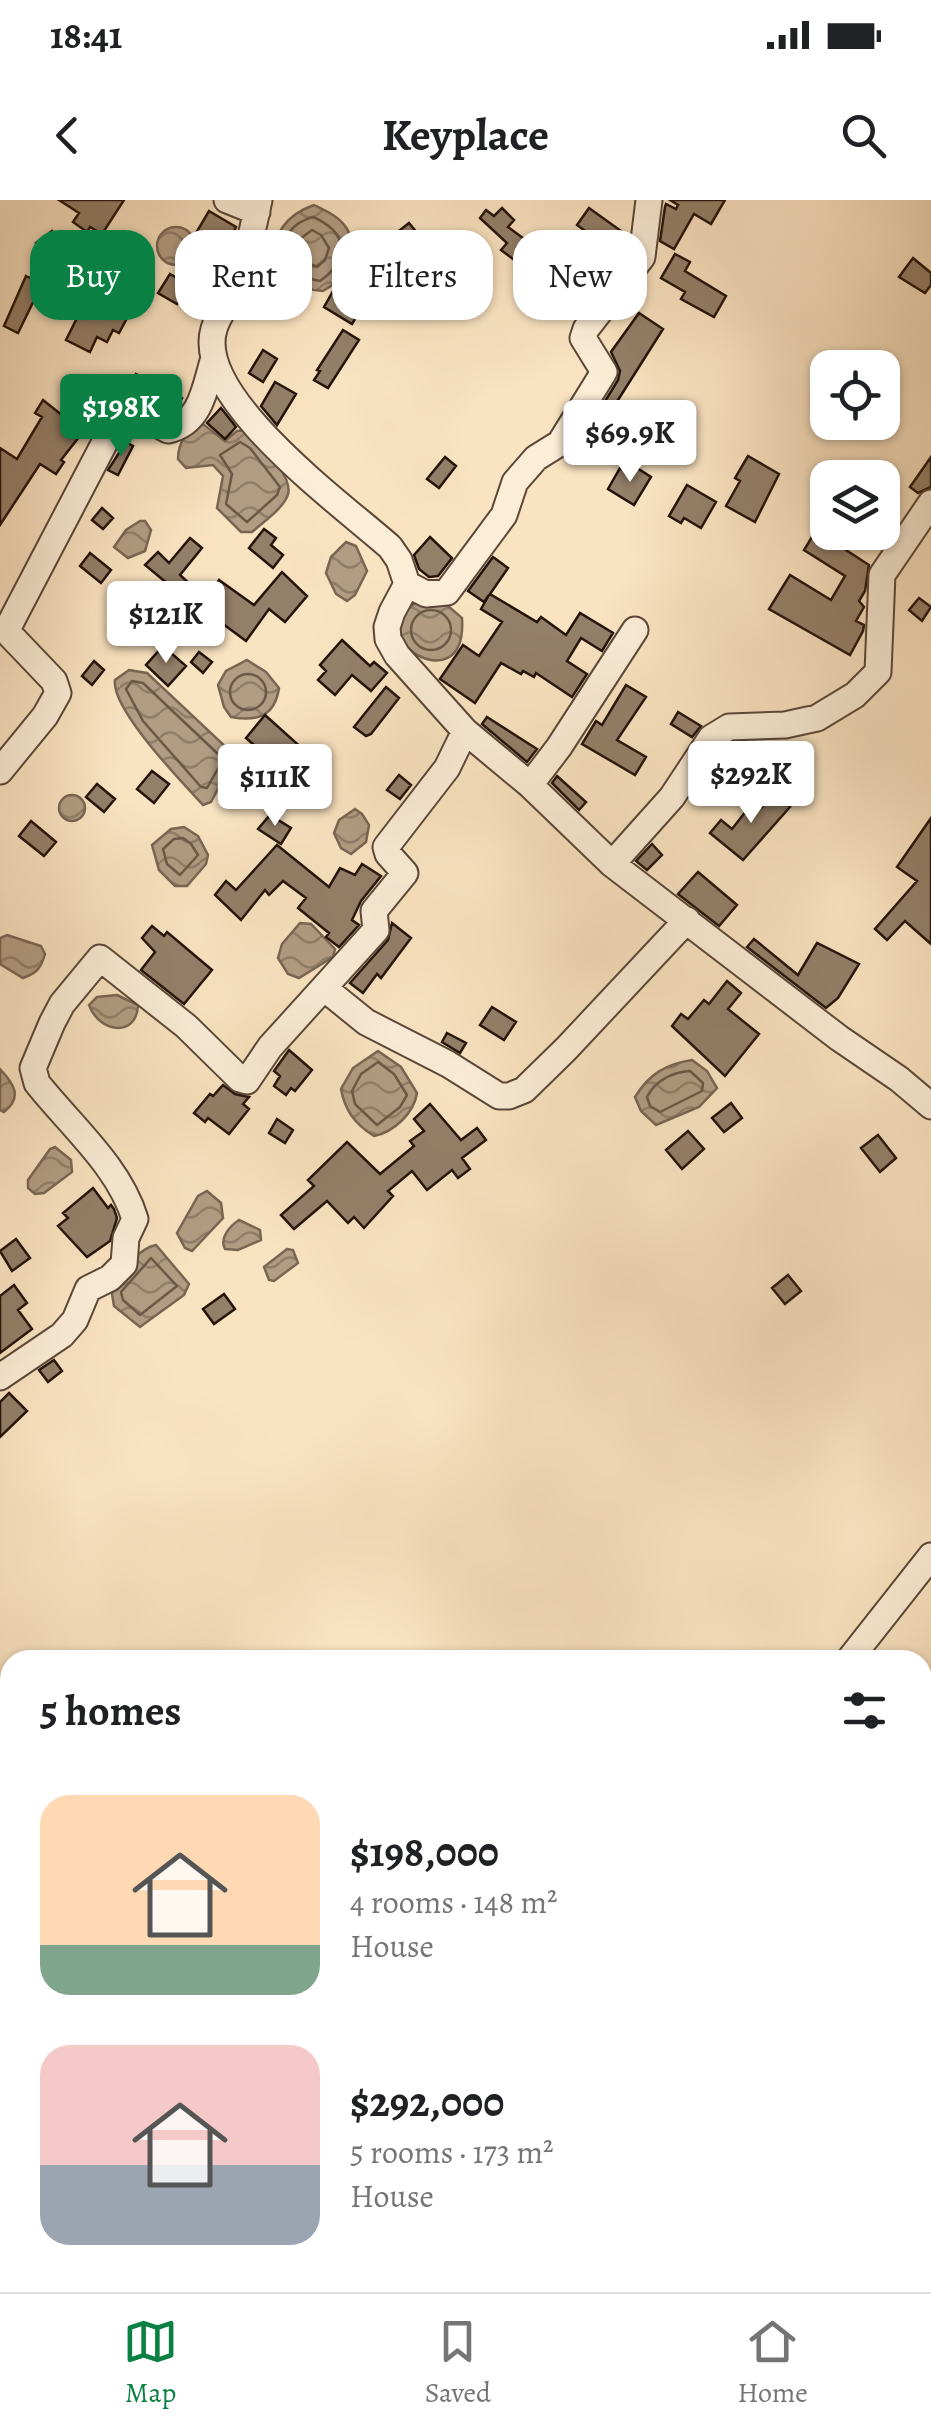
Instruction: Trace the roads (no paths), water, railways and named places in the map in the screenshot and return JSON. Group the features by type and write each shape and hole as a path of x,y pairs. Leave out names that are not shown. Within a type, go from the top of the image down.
{"street":[{"path":"227,200 258,206 234,291 214,328 211,349 225,387 263,432 390,546 407,584 436,596 448,592 504,515 515,482 536,458 560,443 604,372 583,338 642,257 650,200"},
{"path":"0,771 45,716 58,693 54,681 10,636 8,628 13,618 115,428 132,414 168,430 184,424 201,405 214,360"},
{"path":"612,864 672,797 711,738 729,727 785,726 818,718 856,696 878,672 882,575 931,503"},
{"path":"407,584 392,612 388,639 397,655 466,731 530,784 612,864 931,1106"},
{"path":"530,784 559,747 635,630"},
{"path":"0,1377 62,1334 75,1320 88,1289 110,1278 127,1259 124,1246 135,1219 130,1200 37,1084 32,1068 62,1004 94,962 103,960 186,1026 243,1082 376,930 374,911 405,873 386,847 447,768 466,731"},
{"path":"324,988 366,1022 448,1064 488,1091 509,1096 524,1090 566,1049 687,920"},
{"path":"857,1650 931,1556"}],"water":[{"path":"314,205 347,230 332,230 332,284 323,291 312,289 312,230 281,230 296,214"},
{"path":"169,229 183,229 175,230 175,265 169,263 159,253 159,239"},
{"path":"199,421 225,441 245,430 282,471 289,489 287,497 252,532 241,532 217,508 223,476 213,465 186,468 178,459 184,438"},
{"path":"145,521 151,530 145,551 128,558 114,547 126,530"},
{"path":"346,542 356,546 367,571 355,595 347,601 336,594 326,573 331,557"},
{"path":"423,600 448,606 462,618 459,645 448,658 432,660 416,654 404,643 398,628 403,613"},
{"path":"247,660 266,672 279,688 277,697 263,715 249,719 231,717 218,685 226,671"},
{"path":"129,670 147,673 227,748 230,766 211,802 203,805 124,709 115,680"},
{"path":"72,795 81,799 85,808 81,817 72,821 63,817 59,808 63,799"},
{"path":"355,809 369,825 366,842 351,854 341,848 334,833 339,820"},
{"path":"184,827 198,836 208,855 206,864 187,886 175,886 159,870 152,845 171,829"},
{"path":"300,923 311,924 335,949 333,957 299,978 288,974 278,958 282,944"},
{"path":"7,935 41,946 45,954 35,972 23,978 0,964 0,938"},
{"path":"117,995 138,1005 131,1023 117,1028 101,1021 89,1005 97,997"},
{"path":"378,1051 401,1067 417,1093 402,1120 374,1136 352,1116 341,1089 353,1068"},
{"path":"692,1060 707,1071 717,1088 699,1107 656,1125 641,1111 635,1097 659,1071"},
{"path":"0,1069 15,1096 4,1112 0,1110"},
{"path":"55,1147 71,1160 72,1172 44,1193 35,1194 28,1188 28,1180"},
{"path":"207,1191 221,1203 223,1218 192,1251 185,1248 177,1233 198,1196"},
{"path":"239,1220 260,1230 261,1240 238,1250 225,1249 224,1237"},
{"path":"156,1245 189,1284 184,1295 140,1327 114,1306 111,1288 136,1256"},
{"path":"287,1249 293,1250 298,1263 274,1281 269,1280 264,1267"}]}
